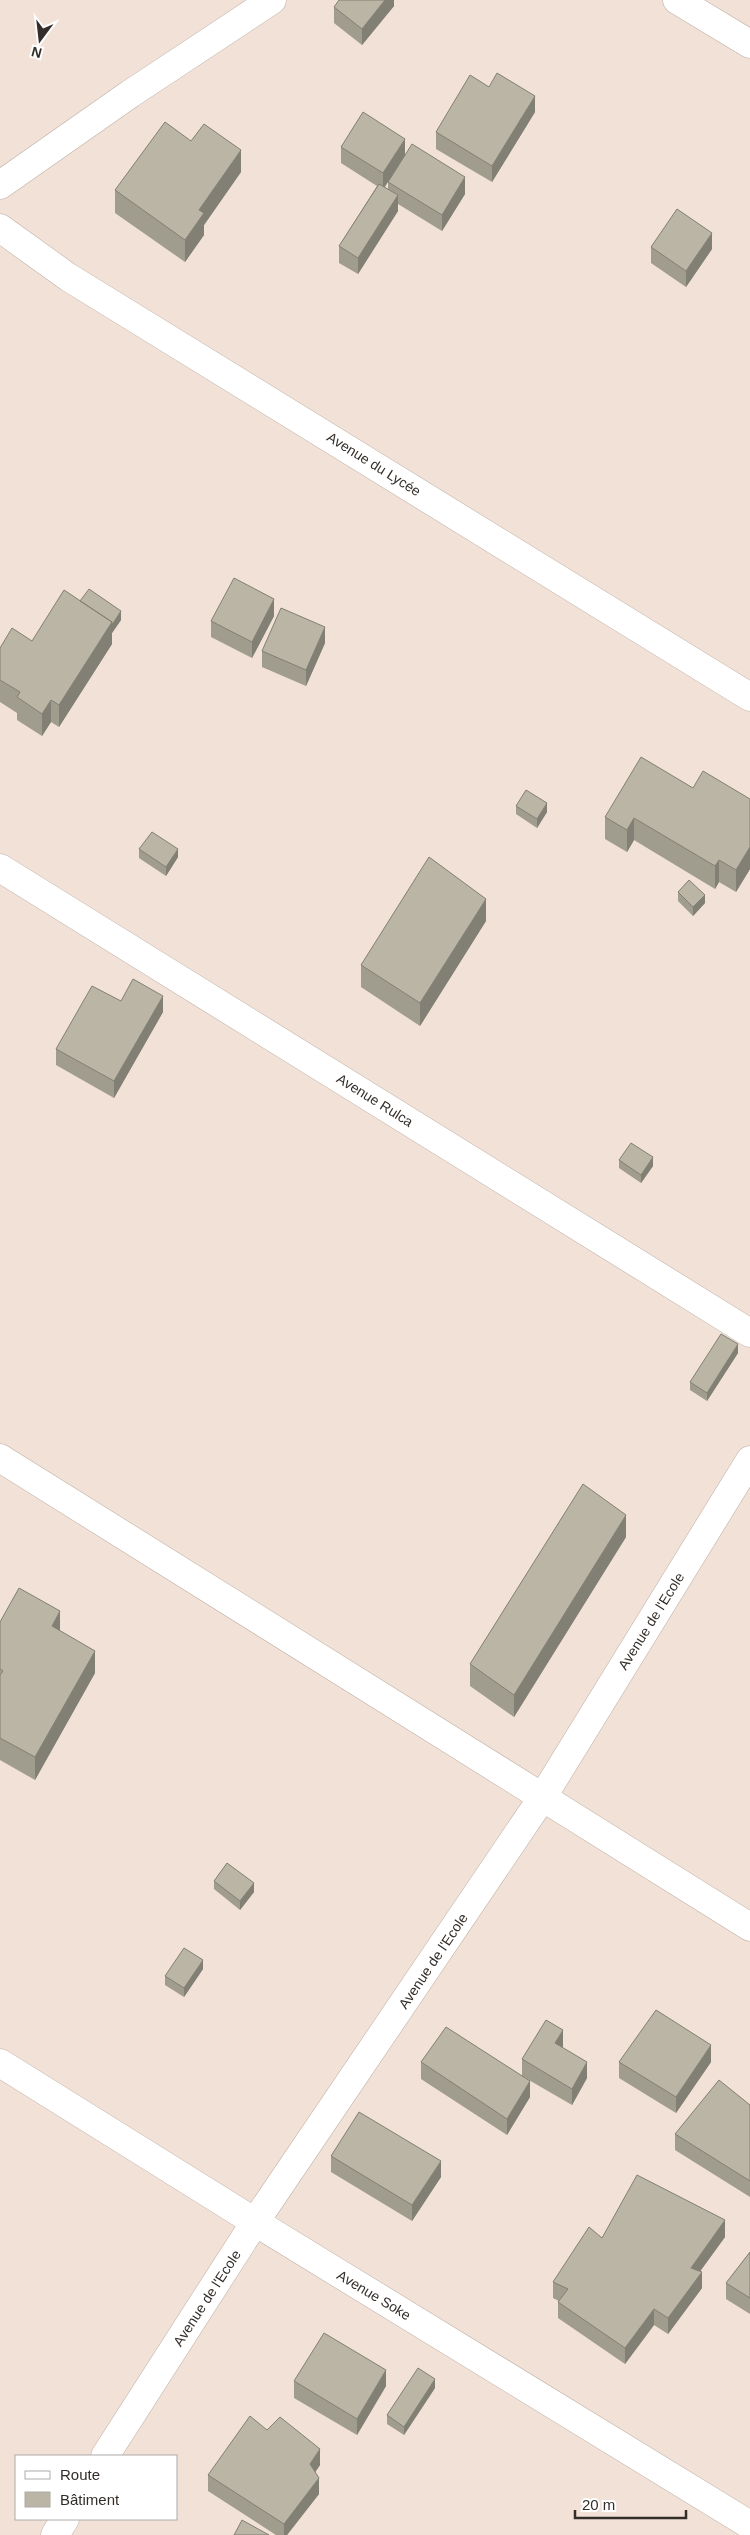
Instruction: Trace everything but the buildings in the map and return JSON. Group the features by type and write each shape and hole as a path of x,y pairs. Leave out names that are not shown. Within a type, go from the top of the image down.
{"street":[{"path":"0,185 130,94 272,0"},
{"path":"678,0 750,44"},
{"name":"Avenue du Lycée","path":"0,228 68,277 750,696"},
{"name":"Avenue Rulca","path":"0,868 750,1333"},
{"path":"0,1458 750,1928"},
{"name":"Avenue de l'Ecole","path":"106,2455 255,2222 542,1798 750,1460"},
{"name":"Avenue Soke","path":"0,2063 255,2222 750,2525"},
{"path":"55,2535 64,2520"}]}
